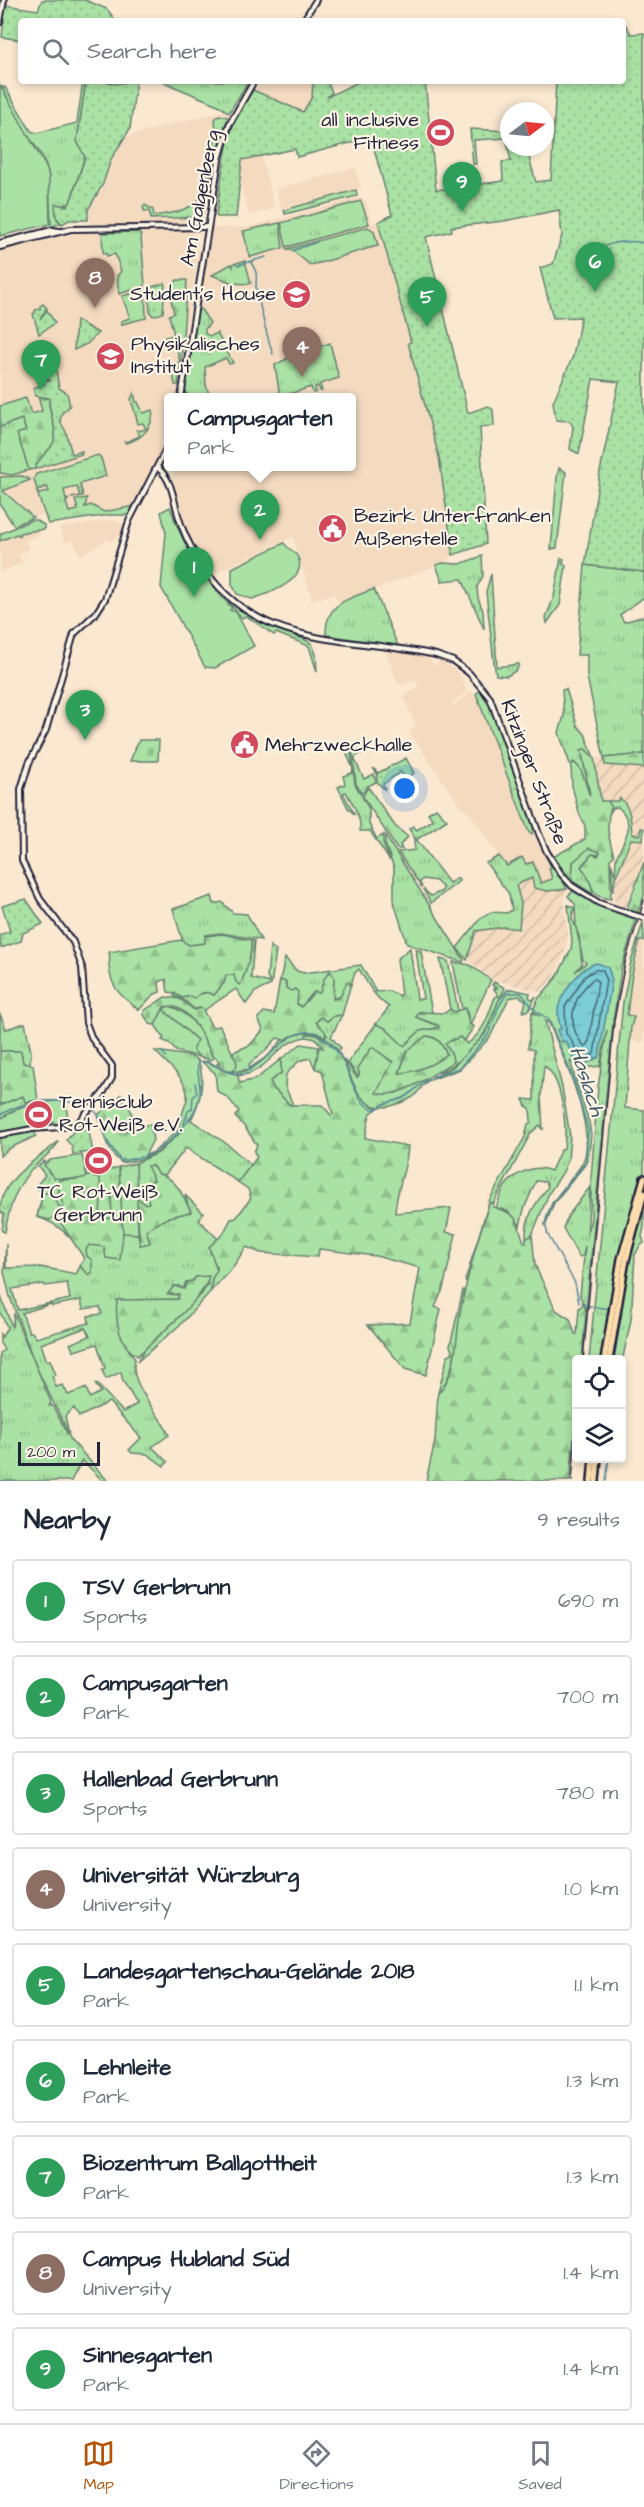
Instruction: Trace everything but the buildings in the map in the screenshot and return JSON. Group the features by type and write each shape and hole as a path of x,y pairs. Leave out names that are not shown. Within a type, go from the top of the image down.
{"highway":[{"path":"605,1355 623,1250 644,1178"},
{"path":"615,1302 644,1193"},
{"path":"609,1355 613,1315"},
{"path":"591,1481 593,1463"},
{"path":"597,1481 598,1463"}],"street":[{"path":"0,22 4,0"},
{"path":"305,18 316,0"},
{"name":"Am Galgenberg","path":"181,393 207,227 224,138 232,117 252,84"},
{"path":"0,245 52,230 207,227"},
{"path":"0,1135 75,1125 91,1109 112,1078 112,1066 92,1039 86,1023 82,968 77,952 68,934 38,897 21,858 21,789 29,763 46,730 70,642 77,629 96,612 105,599 114,577 129,521 164,454"},
{"name":"Kitzinger Straße","path":"158,468 168,478 181,524 198,559 224,592 253,615 277,627 310,638 436,655 453,661 474,678 493,703 547,852 569,883 599,903 644,918"}],"shaded area":[{"path":"259,84 313,84 312,97 303,113 256,90"},
{"path":"222,111 229,114 221,135 207,190 195,218 195,233 199,248 178,393 164,393 164,445 133,505 120,512 46,514 35,517 4,490 0,480 0,250 83,232 90,223 88,210 103,184 111,159 127,136"},
{"path":"261,156 275,208 249,215 240,181 242,160"},
{"path":"355,168 361,188 281,209 276,189"},
{"path":"361,197 366,201 372,223 378,222 439,457 453,555 443,563 340,603 334,594 312,600 293,537 213,574 197,551 186,528 173,471 356,471 356,393 186,393 212,228 248,227"},
{"path":"113,520 124,525 123,534 110,542 108,539 80,556 73,540 65,543 59,528"},
{"path":"35,530 40,535 26,541 29,550 19,554 22,563 1,572 0,542"},
{"path":"384,647 427,653 433,665 445,663 459,673 467,691 453,703 454,705 472,691 480,704 528,833 538,838 551,867 549,869 553,879 541,883 533,862 526,865 522,857 506,866 475,822 464,808 462,809 409,731 416,727 403,696 419,687 415,679 403,685 398,683"},
{"path":"594,758 604,758 605,765 644,768 644,859 625,911 619,909 620,905 613,900 614,881 631,839 640,835 632,834 631,825 618,801 601,802"},
{"path":"532,878 547,891 567,889 564,899 568,937 564,955 554,977 539,992 494,980 467,960 476,931 504,927 519,929 521,903 516,886"},
{"path":"639,941 644,941 644,1041 630,1042 634,1017 627,1015"}],"green space":[{"path":"42,0 85,0 107,9 114,18 18,18 18,40 2,37 5,5 38,10"},
{"path":"626,25 631,34 644,33 644,572 585,565 600,472 619,382 593,379 579,454 570,449 573,427 570,421 556,420 553,402 573,356 581,317 553,318 540,268 553,264 562,235 559,210 504,221 451,227 452,231 426,237 468,413 488,406 493,410 494,426 480,427 486,544 453,555 439,457 378,222 392,215 372,141 350,143 297,157 295,149 242,160 236,217 216,216 230,134 243,104 253,90 303,112 312,97 313,84 328,84 332,92 327,97 354,84 425,84 436,190 503,181 502,162 511,161 510,156 529,156 536,182 551,180 556,84 626,84"},
{"path":"83,84 86,84 77,141 85,156 70,203 64,205 57,219 61,223 51,227 47,168 40,153 16,117 2,87 5,87 31,131 37,133 77,123"},
{"path":"86,84 136,84 130,129 111,159 103,184 88,210 88,220 69,220 62,224 56,217 55,204 67,206 70,203 85,157 77,141"},
{"path":"168,84 246,84 229,113 218,105"},
{"path":"0,85 47,169 50,224 0,236"},
{"path":"219,115 228,117 213,171 206,180 216,132 215,119"},
{"path":"470,129 500,131 500,138 474,140 476,164 473,164"},
{"path":"212,174 202,217 151,219 149,211 144,211 143,206 145,205 153,210 154,216 177,212 194,205 200,198 205,182"},
{"path":"356,190 357,196 285,214 284,210"},
{"path":"361,201 369,224 286,247 281,223"},
{"path":"280,223 283,248 250,257 243,231"},
{"path":"368,227 374,231 378,246 327,261 310,265 287,249"},
{"path":"102,233 140,233 141,237 145,286 119,294 117,276 121,271 115,254 107,256 106,253 103,254"},
{"path":"245,261 251,283 249,284 233,283 212,275 231,264 233,267 233,264"},
{"path":"177,280 187,280 181,363 178,385 175,385 171,365 180,362 175,341 166,343 165,337 174,335 169,315 174,313 169,291"},
{"path":"165,283 163,313 153,316 150,312 148,288"},
{"path":"145,290 146,318 122,324 121,321 130,318 122,296"},
{"path":"43,304 47,308 40,319 47,310 55,323 39,334 33,314"},
{"path":"200,308 210,323 205,329 205,334 211,336 217,333 233,363 229,364 226,358 205,367 209,393 186,393 184,389 196,311"},
{"path":"76,320 98,333 87,344 74,350"},
{"path":"330,343 339,378 320,384 322,391 318,386 315,387 316,392 313,393 311,387 292,393 279,393 275,365 290,357"},
{"path":"46,355 54,357 59,388 67,393 70,406 62,413 60,421 66,432 72,454 82,451 82,454 35,469 50,449 55,436 49,398 35,396 33,388 45,384 44,380 51,381 47,378 47,370 39,365"},
{"path":"134,393 136,402 143,413 153,410 153,416 149,427 142,435 137,439 126,443 124,441 140,436 136,429 138,431 146,429 143,423 138,424 131,399"},
{"path":"38,396 49,399 55,437 52,446 35,469 29,470 17,434 26,431 22,419 0,427 0,406 26,398 31,414 42,411"},
{"path":"22,419 26,431 18,434 29,470 12,475 0,473 0,427"},
{"path":"98,455 106,476 80,484 83,496 71,498 80,496 77,487 64,490 66,500 69,499 66,502 69,512 78,510 75,500 87,498 85,507 91,505 104,512 134,506 129,515 110,515 48,524 37,492 40,494 49,491 47,487 37,490 34,479 36,474"},
{"path":"559,468 566,472 557,548 551,549 557,478"},
{"path":"162,475 168,482 181,526 190,546 213,581 227,597 245,611 312,644 316,654 317,672 309,646 276,633 274,635 246,616 242,618 203,573 180,531 167,483"},
{"path":"22,476 30,480 3,491 33,517 14,526 0,504 0,477"},
{"path":"170,507 195,561 232,608 230,610 236,612 254,646 215,668 205,667 161,587 166,533 161,512"},
{"path":"31,520 44,525 44,529 20,533 19,536 17,534 0,541 0,534"},
{"path":"284,543 299,560 299,568 291,580 284,586 252,599 237,594 232,584 232,568"},
{"path":"482,556 483,576 477,587 483,611 484,629 462,579 442,581 436,565 460,564"},
{"path":"561,558 564,559 563,564 566,566 560,605 547,623 546,617 554,597"},
{"path":"585,565 644,572 644,597 620,615 624,622 644,616 644,754 604,758 587,677 587,655 577,655"},
{"path":"491,574 497,667 519,664 517,670 507,676 496,675 494,663 486,592"},
{"path":"374,589 398,646 326,635 330,615 340,603"},
{"path":"566,689 577,725 585,734 594,758 585,749 581,750 590,795 580,769 573,763 571,767 559,733 564,716 562,690"},
{"path":"480,690 495,716 534,827 532,834 529,833 476,694"},
{"path":"139,740 159,740 158,761 130,761"},
{"path":"359,742 363,752 354,758 364,779 374,774 376,782 368,786 362,794 356,784 352,747"},
{"path":"350,745 355,784 369,809 369,824 377,839 383,835 383,843 390,861 370,831 360,831 360,821 354,806 346,792 343,793 355,815 348,808 338,787 345,784 343,776 352,773 353,769 344,747"},
{"path":"585,749 594,758 601,801 608,801 611,807 608,826 614,856 610,859 611,899 594,892 581,867 592,854 598,856 600,852 589,848 573,862 572,880 553,857 585,839 585,826 572,786 571,767 573,762 580,769 590,795 581,750"},
{"path":"644,754 644,768 605,765 604,758"},
{"path":"406,758 414,773 406,779 401,772 383,784 385,790 377,782 377,774 373,768 378,773"},
{"path":"368,787 395,826 408,837 400,845 402,849 397,849 365,800 363,796"},
{"path":"620,798 631,819 632,834 640,835 641,828 644,829 643,840 631,839 615,879 613,892 611,863 615,875 616,858 626,837 628,825 624,813 618,807 613,808 607,817 611,807 608,801 618,801"},
{"path":"436,808 447,820 416,840 409,829 413,826 417,830 433,820 428,813"},
{"path":"385,835 464,960 463,962 407,944 394,902 394,868 385,844"},
{"path":"413,835 449,883 458,878 459,881 431,903 423,889 431,896 442,891 443,888 436,881 423,879 420,882 422,888 398,852 415,850"},
{"path":"537,837 567,889 547,891 534,888 532,878 516,885 521,903 519,929 504,927 476,931 467,960 457,948 480,919 491,912 507,913 512,910 509,894 486,863 499,856 507,866 522,857 526,864 533,862 541,883 552,879 549,868 551,867"},
{"path":"589,847 600,852 601,855 592,854 582,865 589,875 593,894 571,880 573,862"},
{"path":"644,862 644,896 637,914 626,911"},
{"path":"573,891 605,909 636,919 621,970 613,1022 586,1311 580,1296 585,1246 583,1256 579,1257 563,1228 568,1216 590,1187 587,1236 591,1218 591,1179 598,1087 607,1030 600,1066 582,1068 570,1061 589,1122 591,1135 588,1161 554,1203 545,1226 554,1200 582,1164 586,1151 586,1134 577,1094 549,1023 545,1021 562,1087 570,1136 568,1160 549,1193 532,1235 526,1239 529,1217 548,1187 546,1182 536,1181 524,1209 520,1226 510,1214 496,1208 510,1180 527,1170 539,1168 551,1171 560,1151 564,1148 565,1129 562,1104 556,1081 544,1066 541,1096 543,1130 540,1125 531,1133 494,1202 489,1204 468,1282 465,1281 490,1199 531,1122 530,1108 526,1106 523,1099 534,1100 534,1050 528,1048 532,1012 540,1016 533,1011 538,999 557,977 571,949 568,905 574,908 572,918 577,930 575,904 568,896","holes":["580,946 583,960 586,963 575,972 582,964"]},
{"path":"212,896 214,904 222,902 233,913 247,914 261,940 221,933 206,935 206,943 189,945 183,942 173,909"},
{"path":"26,899 43,924 23,933 21,941 1,948 0,935 10,931 2,906"},
{"path":"643,922 644,941 639,941 627,1015 634,1017 631,1027 625,1108 644,1110 644,1176 610,1302 603,1355 589,1355 623,1002 631,962"},
{"path":"222,934 251,940 249,963 240,985 236,982 234,975 226,975 224,983 214,995 204,993 195,998 189,996 182,998 168,992 166,979 159,982 160,992 153,995 139,1010 123,996 112,981 109,952 181,940 189,945 205,943 205,936"},
{"path":"251,940 254,941 251,978 270,983 267,977 270,946 276,951 271,985 255,992 246,1004 236,989 203,1011 201,1008 194,1009 185,1001 174,996 174,993 182,998 209,992 214,995 224,983 226,975 235,975 240,984 251,952"},
{"path":"410,948 417,999 423,999 416,950 421,951 432,1013 419,1012 416,1017 439,1025 438,1028 420,1031 404,1047 385,1028 376,1024 389,1007 375,995 359,969 351,984 347,983 340,997 333,999 334,977 324,979 320,993 314,992 301,1007 286,988 286,982 280,980 285,958 297,971 304,973 361,965 376,992 388,991 401,996 397,959"},
{"path":"440,959 448,961 458,1010 454,1012 450,1009"},
{"path":"453,962 470,965 491,980 470,1025 466,1008 462,1009"},
{"path":"330,971 334,977 333,999 340,997 347,982 351,984 342,1015 334,1016 327,1021 321,1017 316,1022 325,1031 326,1037 305,1032 284,1040 277,1038 249,1064 250,1069 231,1072 236,1068 233,1052 250,1045 263,1030 258,1018 264,1012 274,1014 280,980 286,982 286,988 291,991 295,989 298,992 297,1004 301,1007 314,992 320,993 324,979"},
{"path":"494,982 505,988 485,1032 465,1056 438,1073 453,1061 445,1043 460,1037 467,1044 481,1029 495,997 499,996 494,989 497,988 492,985"},
{"path":"507,990 530,993 529,997 533,1000 536,996 529,1010 523,1012 526,1001 519,996 509,998 490,1037 460,1069 430,1080 453,1067 485,1034 499,1000"},
{"path":"165,997 180,999 194,1010 202,1008 212,1027 220,1026 237,1063 236,1068 231,1072 217,1064 219,1062 215,1057 213,1058 195,1024 181,1010 173,1006 164,1007 155,1025 150,1024 144,1011"},
{"path":"169,1006 185,1014 197,1026 212,1060 199,1057 193,1050 197,1040 163,1009"},
{"path":"465,1008 469,1023 474,1027 464,1041 460,1037 445,1043 453,1062 406,1089 395,1093 376,1093 393,1062 372,1047 358,1067 357,1077 348,1062 376,1024 385,1028 404,1046 420,1031 439,1026 416,1017 419,1012 445,1013 450,1009 454,1012","holes":["426,1036 434,1037 439,1041 447,1054 424,1067 399,1073 407,1051"]},
{"path":"163,1009 197,1040 193,1050 199,1057 176,1051 169,1043 162,1040 164,1038 155,1025"},
{"path":"0,1014 6,1029 25,1023 31,1052 30,1064 23,1064 21,1051 0,1051"},
{"path":"342,1015 331,1037 341,1048 338,1051 325,1038 307,1034 306,1037 286,1045 257,1070 236,1076 237,1073 250,1070 268,1056 282,1040 293,1035 314,1031 327,1035 316,1023 321,1017 327,1021 334,1016"},
{"path":"307,1034 322,1036 332,1044 340,1054 358,1092 366,1102 378,1108 370,1114 365,1138 408,1146 395,1213 451,1208 446,1232 456,1234 443,1289 435,1307 441,1309 426,1375 405,1369 368,1325 410,1323 420,1268 376,1256 319,1249 318,1257 261,1253 246,1247 233,1267 211,1291 212,1279 217,1270 209,1247 223,1234 231,1219 236,1218 251,1198 248,1189 238,1182 257,1157 254,1152 257,1145 235,1117 239,1111 228,1098 217,1091 215,1073 202,1062 208,1061 225,1071 237,1074 240,1083 256,1079 281,1059 281,1073 270,1081 273,1088 290,1105 322,1105 331,1115 333,1114 322,1071 315,1068 319,1047 323,1048 316,1039 306,1037"},
{"path":"426,1036 439,1042 447,1054 424,1067 399,1074 407,1051"},
{"path":"301,1044 319,1047 315,1068 310,1058 299,1061 286,1074 285,1086 293,1105 290,1105 273,1088 270,1081 281,1073 281,1059"},
{"path":"372,1046 393,1063 377,1093 396,1093 419,1081 429,1080 413,1097 391,1106 380,1107 365,1101 359,1095 344,1060 357,1077 358,1068"},
{"path":"0,1051 21,1051 23,1063 33,1065 38,1100 25,1102 23,1096 0,1103"},
{"path":"155,1051 190,1056 198,1060 202,1083 191,1120 227,1144 251,1165 238,1182 186,1148 165,1175 159,1174 151,1165 155,1180 149,1204 145,1204 136,1197 136,1163 158,1153 182,1131 158,1152 143,1159 143,1156 154,1152 180,1128 187,1099 187,1092 181,1079"},
{"path":"121,1095 129,1105 133,1118 122,1121 126,1131 150,1124 153,1140 143,1159 122,1163 109,1147 98,1115"},
{"path":"23,1096 25,1102 54,1101 18,1108 0,1119 0,1103"},
{"name":"Tennisclub Rot-Weiß e.V.","path":"66,1101 68,1122 55,1124 54,1122 0,1132 0,1119 18,1108"},
{"path":"78,1126 89,1132 93,1152 73,1154 72,1146 66,1140"},
{"path":"33,1130 36,1136 10,1148 0,1156 0,1136"},
{"path":"59,1141 24,1179 12,1204 5,1232 2,1231 4,1214 0,1211 6,1189 21,1171"},
{"path":"82,1155 87,1177 54,1178 44,1165 50,1160"},
{"path":"44,1161 48,1171 55,1177 64,1179 87,1177 119,1167 123,1232 138,1234 140,1245 150,1242 146,1230 169,1217 190,1212 185,1195 203,1213 199,1220 218,1239 209,1247 217,1270 212,1279 211,1291 182,1323 137,1362 145,1349 180,1316 188,1305 201,1295 208,1284 196,1277 186,1282 183,1289 174,1286 168,1294 179,1295 178,1299 117,1301 118,1324 126,1345 135,1359 136,1378 169,1435 152,1447 168,1462 164,1466 147,1454 132,1453 129,1450 141,1438 109,1402 79,1417 74,1408 65,1416 69,1434 37,1369 10,1297 4,1272 6,1244 6,1268 41,1267 76,1274 84,1259 76,1245 65,1233 37,1217 43,1193 35,1187 45,1175 38,1166","holes":["67,1283 70,1299 18,1310 12,1289","81,1300 83,1309 100,1307 102,1314 88,1316 89,1323 36,1338 32,1332 29,1332 22,1313 51,1304 52,1306","85,1328 90,1336 70,1344 74,1351 97,1344 106,1379 121,1372 123,1381 137,1404 123,1412 97,1384 95,1384 101,1392 90,1398 86,1388 68,1395 63,1385 56,1387 52,1376 56,1375 50,1360 47,1361 41,1344"]},
{"path":"136,1163 138,1234 123,1233 119,1167"},
{"path":"151,1165 159,1174 175,1184 191,1212 169,1217 146,1230 150,1243 140,1245 136,1197 145,1204 149,1203 144,1184 154,1180 147,1166"},
{"path":"92,1175 95,1178 99,1177 100,1182 100,1219 112,1218 111,1196 121,1192 123,1233 120,1260 106,1258 104,1247 89,1245 86,1250 87,1256 92,1260 92,1273 89,1275 80,1266 84,1259 60,1222 53,1217 50,1220 37,1217 43,1193 50,1193 61,1209 64,1206 59,1194 59,1180"},
{"path":"644,1198 642,1236 644,1243 635,1255 631,1320 624,1355 612,1355 621,1307 619,1307 624,1275"},
{"path":"494,1202 493,1207 508,1212 515,1218 524,1242 526,1243 526,1239 532,1235 538,1272 556,1310 570,1319 575,1334 577,1334 579,1308 584,1304 586,1311 582,1355 572,1355 570,1481 426,1481 435,1441 438,1393 445,1385 453,1364 461,1308 489,1204"},
{"path":"209,1276 206,1285 190,1306 138,1356 126,1346 118,1324 117,1300 178,1299 179,1294 168,1294 174,1286 184,1289 187,1282 193,1281 196,1277"},
{"path":"463,1290 466,1291 454,1360 445,1384 438,1393 448,1355 453,1353 450,1346"},
{"path":"0,1294 12,1327 14,1314 51,1402 49,1406 52,1405 71,1440 108,1481 103,1481 82,1460 71,1481 0,1481 0,1353 4,1350 0,1343 0,1334 2,1337 7,1327 0,1312"}],"water":[{"path":"597,963 608,967 612,980 599,1057 586,1064 573,1058 566,1041 562,1042 557,1030 561,1029 558,1011 561,999 569,986 585,969"}],"waterway":[{"path":"294,250 317,242"},
{"path":"585,262 597,250 612,244 644,243"},
{"path":"238,265 266,257"},
{"path":"250,261 256,271 257,293 273,354"},
{"name":"Haslach","path":"432,1077 459,1068 488,1035 498,1008 507,993 521,993 535,1010 549,1020 574,1080 588,1130 586,1162 552,1203 545,1224 548,1235 575,1283 579,1303"},
{"name":"Haslach","path":"246,1071 298,1034 318,1033"},
{"name":"Haslach","path":"319,1036 340,1055 354,1088 364,1104 377,1109"},
{"path":"162,1052 166,1057"},
{"path":"144,1157 162,1147 180,1132 193,1113 200,1094 198,1061"},
{"name":"Haslach","path":"202,1061 227,1072 246,1074"},
{"name":"Haslach","path":"378,1108 405,1097 429,1080"},
{"path":"184,1124 188,1111 192,1109 193,1097 197,1093 195,1083"},
{"path":"0,1115 20,1106 43,1101 66,1102 88,1107"},
{"path":"93,1110 98,1114 107,1141 121,1161 142,1157"},
{"path":"582,1305 611,1309"},
{"path":"615,1355 622,1312 619,1310"},
{"path":"606,1481 608,1463"}],"railway":[{"path":"583,1355 614,1021 625,962 644,900"},
{"path":"572,1481 573,1463"}],"place":[{"name":"all inclusive Fitness","path":"440,132"},
{"name":"Sinnesgarten","path":"462,212"},
{"name":"Lehnleite","path":"595,292"},
{"name":"Student's House","path":"297,294"},
{"name":"Campus Hubland Süd","path":"95,308"},
{"name":"Landesgartenschau-Gelände 2018","path":"427,327"},
{"name":"Physikalisches Institut","path":"110,356"},
{"name":"Universität Würzburg","path":"302,377"},
{"name":"Biozentrum Ballgottheit","path":"41,390"},
{"name":"Bezirk Unterfranken Außenstelle","path":"333,528"},
{"name":"Campusgarten","path":"260,540"},
{"name":"TSV Gerbrunn","path":"194,597"},
{"name":"Hallenbad Gerbrunn","path":"85,740"},
{"name":"Mehrzweckhalle","path":"244,745"},
{"name":"Tennisclub Rot-Weiß e.V.","path":"38,1114"},
{"name":"TC Rot-Weiß Gerbrunn","path":"98,1161"}]}
